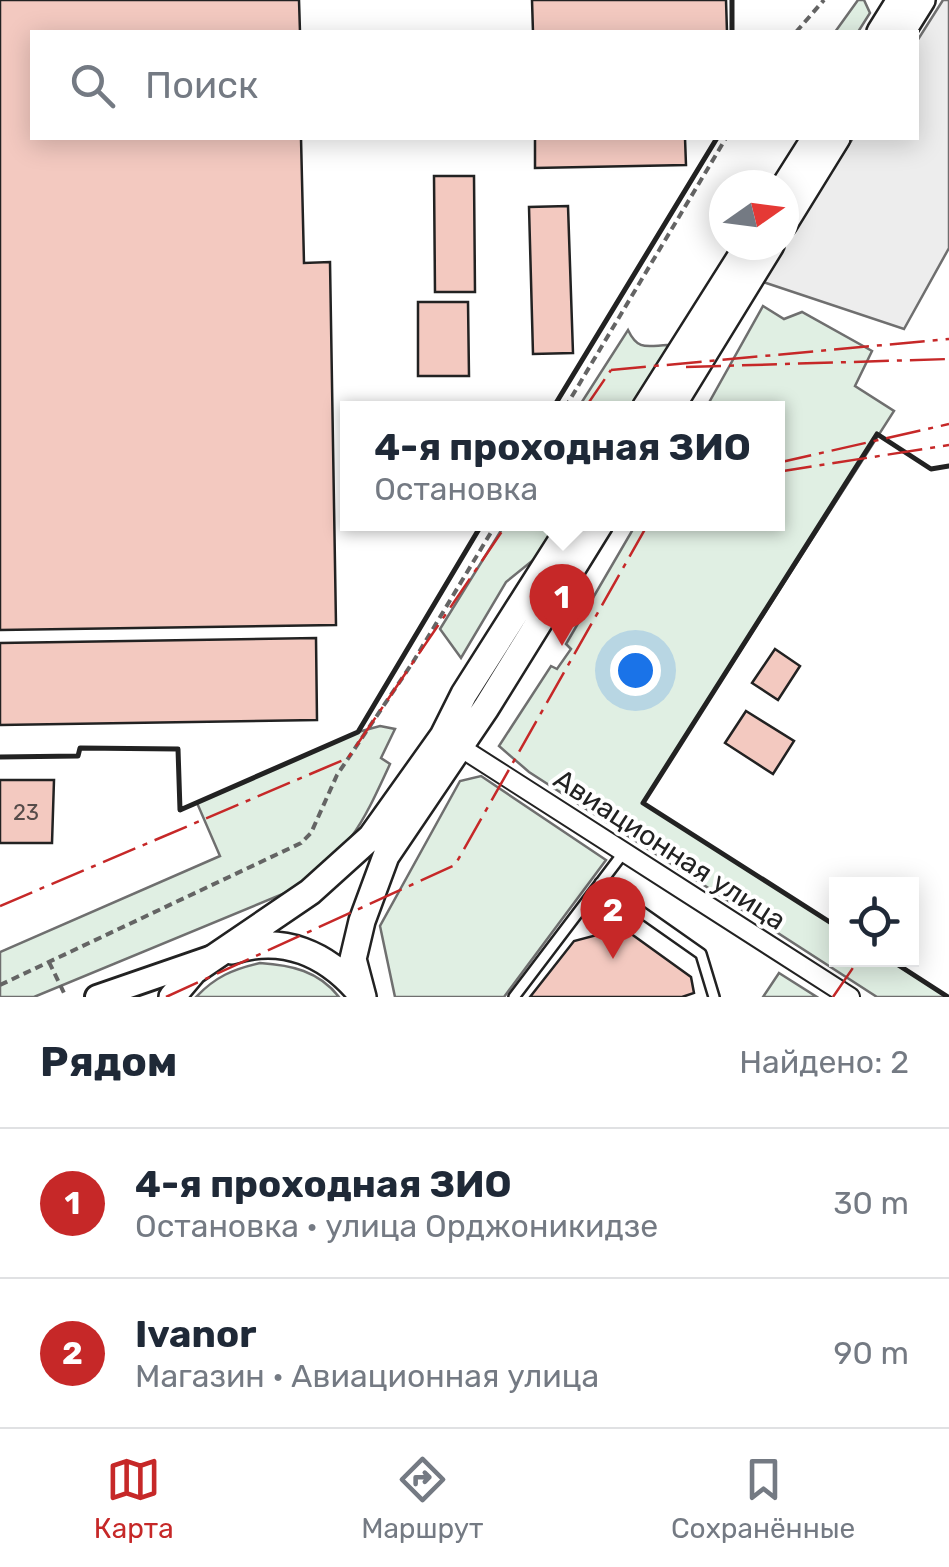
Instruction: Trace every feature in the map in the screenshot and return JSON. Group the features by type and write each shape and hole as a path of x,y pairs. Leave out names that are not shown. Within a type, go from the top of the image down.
{"main road":[{"path":"881,30 900,0"},
{"path":"903,30 922,0"},
{"path":"795,170 814,140"},
{"path":"799,200 837,140"},
{"path":"649,401 739,260"},
{"path":"674,401 762,260"},
{"path":"363,997 352,958 378,846 464,694 568,531"},
{"path":"172,997 194,971 378,846 460,747 596,531"},
{"path":"218,955 249,945 282,944 314,954 342,972 363,997"}],"street":[{"name":"Авиационная улица","path":"460,747 850,997"},
{"path":"97,997 218,955"}],"lane":[{"path":"514,997 624,852"},
{"path":"600,883 702,954 714,997"}],"path":[{"path":"798,30 824,0"},
{"path":"569,401 725,140"},
{"path":"0,985 301,843 311,833 336,775 414,662 492,531"},
{"path":"49,962 66,997"}],"green space":[{"path":"858,0 864,0 870,13 859,30 836,30"},
{"path":"763,306 784,319 802,312 872,351 855,386 894,411 643,803 829,922 829,966 529,772 499,746 551,666 557,669 571,649 566,644 632,531 785,531 785,401 710,401"},
{"path":"628,330 639,344 667,345 669,349 636,401 582,401"},
{"path":"501,531 553,531 537,557 506,582 461,658 440,629"},
{"path":"380,726 395,729 381,758 390,764 351,837 310,877 290,891 34,997 0,997 0,952 220,856 197,803 358,732"},
{"path":"481,776 606,860 504,997 395,997 380,926 460,781"},
{"path":"260,963 304,971 323,981 339,997 196,997 225,975"},
{"path":"831,967 900,967 948,997 877,997"},
{"path":"779,973 817,997 763,997"}],"shaded area":[{"path":"943,0 949,0 949,248 904,329 760,281 774,260 799,260 799,221 852,140 919,140 919,38"}],"building":[{"path":"0,0 299,0 300,30 30,30 30,140 301,140 304,263 330,262 336,625 0,630"},
{"path":"532,0 726,0 727,30 533,30"},
{"path":"535,140 685,140 686,165 535,168"},
{"path":"434,176 474,176 475,292 435,292"},
{"path":"568,206 573,353 533,354 529,207"},
{"path":"418,302 468,302 469,376 418,376"},
{"path":"316,638 317,720 0,725 0,643"},
{"path":"775,649 800,666 778,700 752,683"},
{"path":"746,711 794,741 773,774 725,743"},
{"path":"0,780 54,780 52,843 0,843"},
{"path":"623,928 691,977 694,993 682,997 530,997 574,941"}],"wall":[{"path":"732,0 732,30"},
{"path":"557,401 716,140"},
{"path":"829,922 643,803 877,434 931,469 949,466"},
{"path":"0,757 78,756 80,748 178,749 180,810 358,732 478,531"},
{"path":"901,967 948,997"}],"power":[{"path":"611,370 949,339"},
{"path":"686,367 949,359"},
{"path":"590,401 611,370"},
{"path":"785,461 949,424"},
{"path":"785,471 949,445"},
{"path":"0,906 348,758 502,531"},
{"path":"166,997 455,865 644,531"},
{"path":"833,997 854,967"}],"place":[{"name":"4-я проходная ЗИО","path":"562,646"},
{"name":"Ivanor","path":"613,959"}]}
